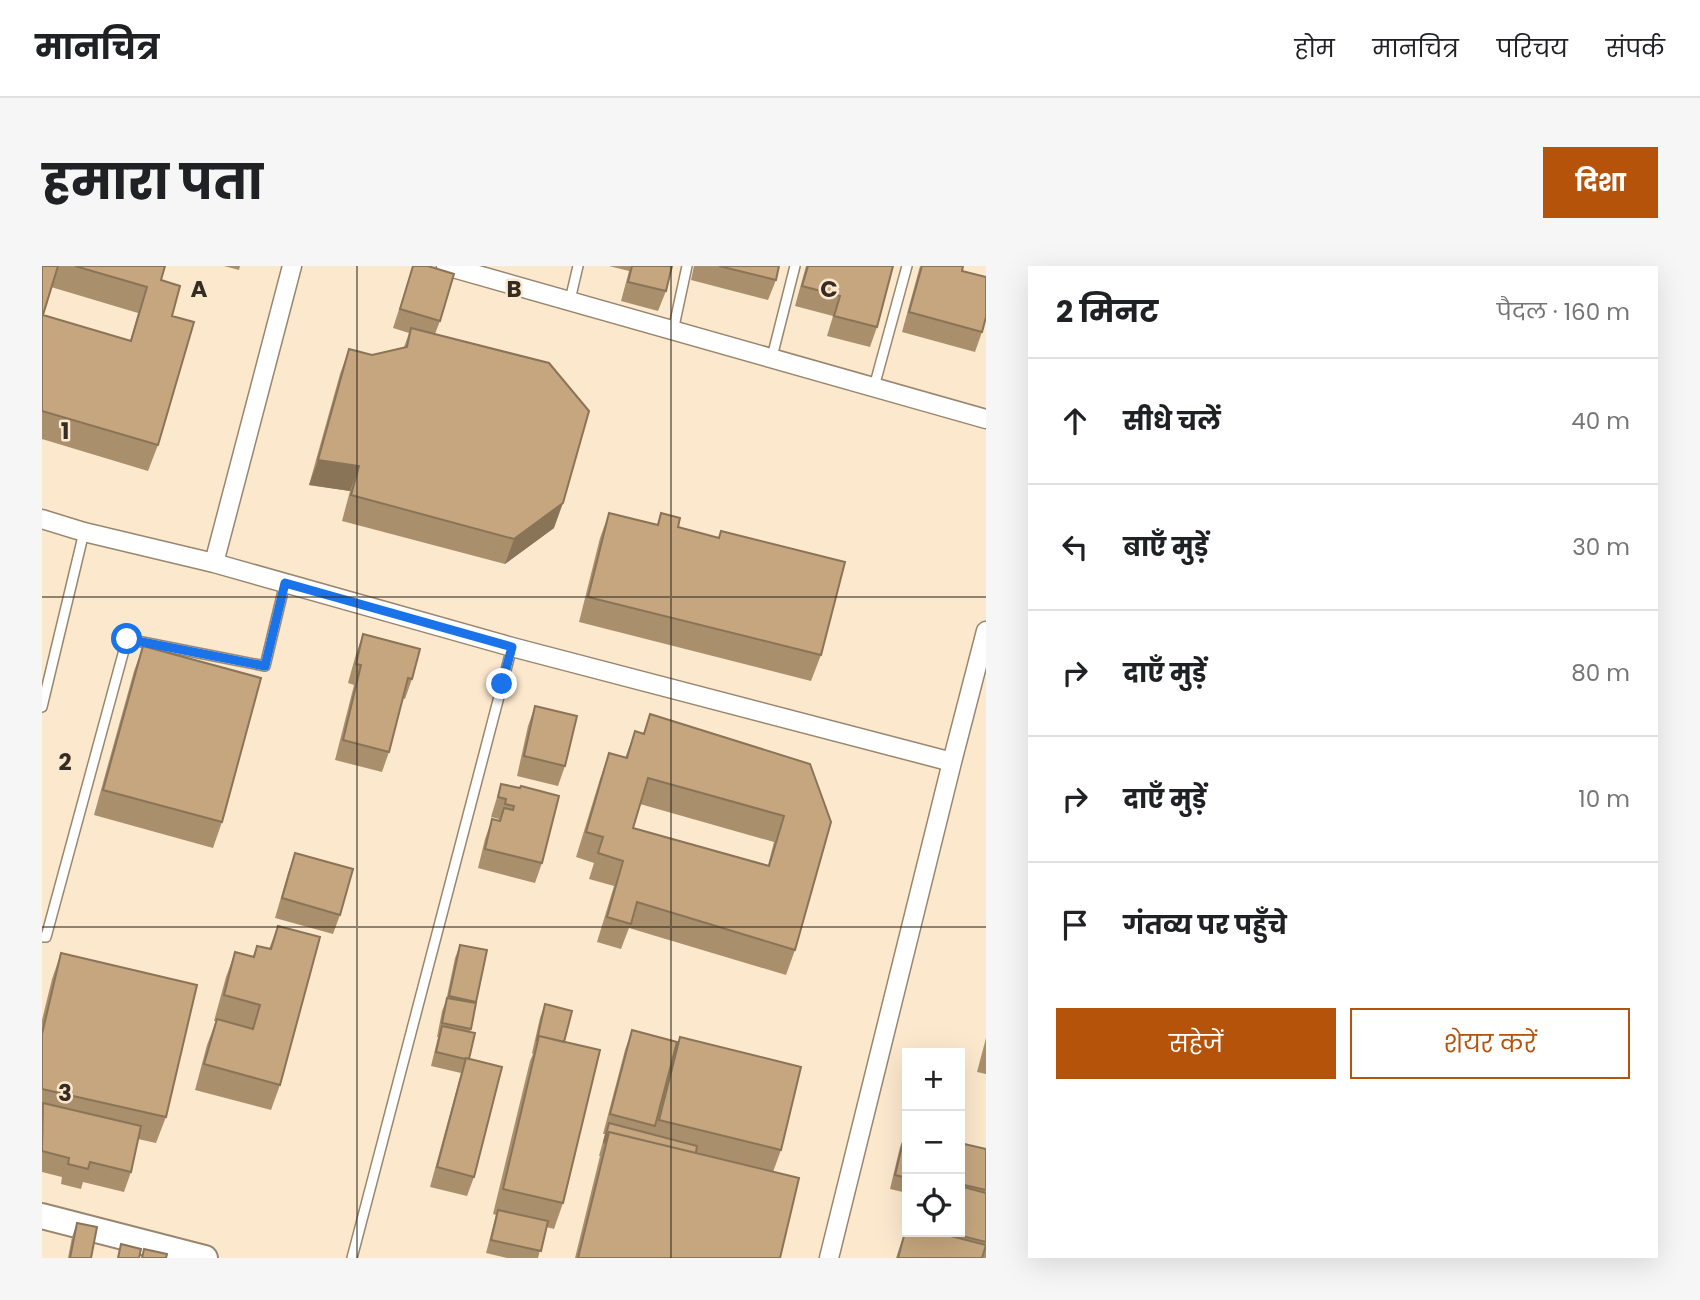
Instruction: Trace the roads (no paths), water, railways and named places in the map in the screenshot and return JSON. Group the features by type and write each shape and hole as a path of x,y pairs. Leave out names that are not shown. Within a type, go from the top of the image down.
{"street":[{"path":"214,563 292,266"},
{"path":"446,266 474,270 673,331 986,419"},
{"path":"42,519 84,532 214,563 512,647 952,762"},
{"path":"829,1258 986,631"},
{"path":"42,1216 205,1258"}],"lane":[{"path":"570,300 579,266"},
{"path":"673,331 687,266"},
{"path":"772,357 795,266"},
{"path":"874,387 906,266"},
{"path":"42,707 84,532"},
{"path":"42,937 46,937 127,639 265,666 285,583"},
{"path":"352,1258 512,647"}]}
